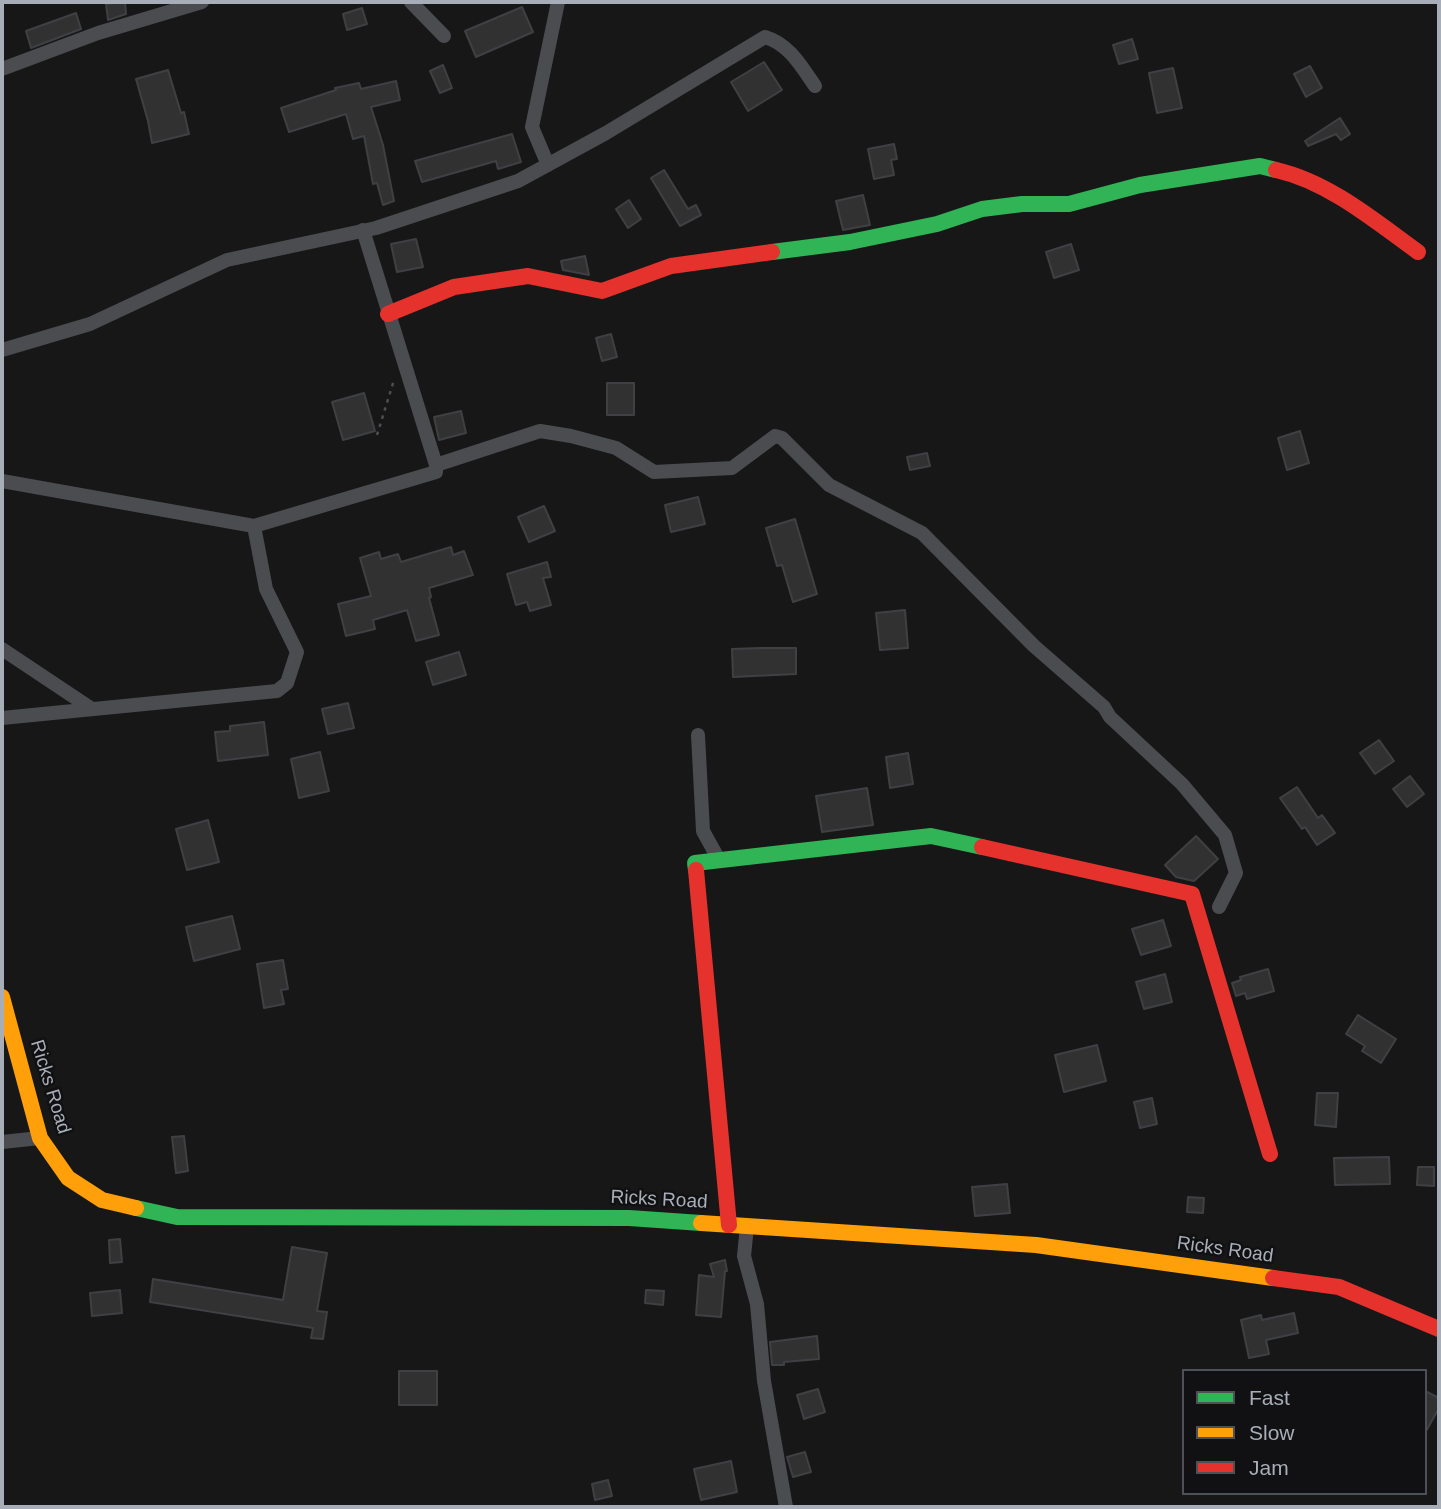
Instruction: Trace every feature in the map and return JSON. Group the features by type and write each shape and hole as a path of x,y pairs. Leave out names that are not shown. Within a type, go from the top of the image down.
{"street":[{"path":"2,69 98,33 202,2"},
{"path":"411,2 444,36"},
{"path":"548,165 532,127 558,2"},
{"path":"2,350 90,324 227,260 388,225 518,181 606,133 765,37 780,43 815,86"},
{"path":"388,314 454,287 528,276 602,291 671,266 850,242 937,224 982,209 1022,204 1069,204 1140,185 1260,166 1278,169 1313,184 1372,219 1418,252"},
{"path":"2,481 254,526 436,472 363,230"},
{"path":"436,465 540,431 571,436 616,449 654,472 732,468 775,436 782,438 829,485 922,533 1034,646 1104,708 1110,717 1182,784 1225,835 1236,873 1219,907"},
{"path":"2,718 277,691 287,683 297,652 266,589 254,526"},
{"path":"2,649 92,709"},
{"path":"698,735 703,831 719,860"},
{"path":"729,1225 695,863 931,836 1192,894 1270,1154"},
{"name":"Ricks Road","path":"2,997 40,1138 68,1178 102,1200 177,1217 629,1218 1036,1245 1339,1287 1439,1329"},
{"path":"2,1142 40,1138"},
{"path":"747,1226 744,1256 757,1304 764,1381 786,1507"}],"path":[{"path":"377,435 401,356"}],"building":[{"path":"125,2 126,14 108,20 106,4"},
{"path":"522,7 533,32 476,57 465,31"},
{"path":"362,8 367,24 347,30 343,14"},
{"path":"76,13 81,29 31,48 26,31"},
{"path":"1132,39 1138,59 1119,64 1113,45"},
{"path":"764,62 782,90 748,111 731,82"},
{"path":"443,65 452,88 440,93 430,71"},
{"path":"1310,66 1322,88 1306,97 1294,74"},
{"path":"1173,68 1182,108 1157,113 1149,73"},
{"path":"168,70 181,113 184,112 189,134 152,143 136,79"},
{"path":"396,81 400,100 371,107 383,145 394,201 383,205 377,183 373,184 364,136 353,139 346,114 289,132 281,108 336,90 335,88 359,83 361,89"},
{"path":"1340,118 1350,134 1341,140 1336,134 1308,146 1305,141"},
{"path":"512,134 521,162 498,169 496,161 422,182 415,161"},
{"path":"894,144 897,159 891,160 894,175 874,179 868,149"},
{"path":"664,170 688,209 696,205 701,215 680,226 651,178"},
{"path":"863,195 870,225 843,230 836,201"},
{"path":"629,200 641,219 628,228 616,209"},
{"path":"416,239 423,267 397,272 391,244"},
{"path":"1071,244 1079,270 1054,278 1046,252"},
{"path":"585,256 589,275 563,270 561,261"},
{"path":"611,334 617,357 602,361 596,338"},
{"path":"607,383 634,383 634,415 607,415"},
{"path":"364,393 375,431 343,440 332,402"},
{"path":"461,411 466,433 439,440 434,417"},
{"path":"1300,431 1309,463 1287,470 1278,438"},
{"path":"927,453 930,466 910,470 907,457"},
{"path":"698,497 705,524 671,532 665,505"},
{"path":"544,506 555,531 529,542 518,517"},
{"path":"795,519 817,594 793,602 782,565 777,566 766,528"},
{"path":"451,547 453,555 464,551 473,575 429,588 439,635 416,641 407,610 373,620 375,629 346,636 338,604 371,596 360,558 379,552 381,559 398,554 401,562"},
{"path":"547,562 551,577 543,578 551,605 530,611 527,602 516,605 507,574"},
{"path":"905,610 908,648 880,650 876,613"},
{"path":"796,648 796,674 733,677 732,649"},
{"path":"459,652 466,675 433,685 426,662"},
{"path":"348,703 354,728 328,734 322,709"},
{"path":"264,722 268,755 218,761 215,732 230,731 230,726"},
{"path":"1379,740 1394,761 1375,774 1360,753"},
{"path":"320,752 329,791 299,798 291,759"},
{"path":"908,753 913,784 890,788 886,757"},
{"path":"1410,776 1424,794 1407,807 1393,789"},
{"path":"1297,787 1318,818 1322,815 1335,833 1317,845 1280,798"},
{"path":"867,788 873,825 822,832 816,796"},
{"path":"208,820 219,862 187,870 176,829"},
{"path":"1196,836 1218,859 1194,881 1176,877 1165,865"},
{"path":"232,916 240,949 194,961 186,927"},
{"path":"1163,920 1171,946 1141,955 1132,929"},
{"path":"283,960 288,989 281,990 284,1004 264,1008 257,964"},
{"path":"1268,969 1274,991 1247,999 1245,993 1236,996 1232,983 1241,980 1240,977"},
{"path":"1165,974 1172,1002 1144,1009 1136,982"},
{"path":"1358,1015 1396,1039 1381,1063 1362,1051 1365,1046 1346,1034"},
{"path":"1097,1045 1106,1081 1064,1092 1055,1055"},
{"path":"1317,1093 1338,1093 1336,1127 1315,1125"},
{"path":"1152,1098 1157,1124 1140,1128 1134,1102"},
{"path":"184,1136 188,1171 176,1173 172,1137"},
{"path":"1389,1157 1390,1184 1335,1185 1334,1158"},
{"path":"1418,1167 1434,1167 1434,1186 1417,1185"},
{"path":"1007,1184 1010,1213 975,1216 972,1187"},
{"path":"1188,1197 1204,1198 1203,1213 1187,1212"},
{"path":"120,1239 122,1262 110,1263 109,1240"},
{"path":"292,1247 327,1253 317,1311 327,1312 323,1339 311,1338 313,1328 150,1302 153,1279 283,1300"},
{"path":"725,1260 727,1271 721,1317 696,1315 699,1275 714,1277 710,1264"},
{"path":"120,1290 122,1313 92,1316 90,1293"},
{"path":"646,1290 664,1291 663,1305 645,1303"},
{"path":"1294,1313 1298,1333 1266,1340 1269,1354 1249,1358 1241,1320 1261,1315 1262,1320"},
{"path":"817,1336 819,1359 772,1365 770,1342"},
{"path":"399,1371 437,1371 437,1405 399,1405"},
{"path":"818,1389 825,1412 804,1419 797,1395"},
{"path":"1427,1392 1439,1398 1439,1408 1427,1429"},
{"path":"805,1452 811,1472 793,1477 787,1457"},
{"path":"731,1461 737,1492 701,1500 694,1469"},
{"path":"608,1480 612,1496 595,1500 592,1484"}],"traffic: fast":[{"path":"772,252 850,242 937,224 982,209 1022,204 1069,204 1140,185 1260,166 1276,170"},
{"path":"696,870 695,863 931,836 982,847"},
{"path":"136,1208 177,1217 629,1218 701,1223"}],"traffic: slow":[{"path":"2,997 40,1138 68,1178 102,1200 136,1208"},
{"path":"701,1223 1036,1245 1273,1278"}],"traffic: jam":[{"path":"1276,170 1333,193 1418,252"},
{"path":"388,314 454,287 528,276 602,291 671,266 772,252"},
{"path":"982,847 1192,894 1270,1154"},
{"path":"696,870 729,1225"},
{"path":"1273,1278 1339,1287 1439,1329"}]}
